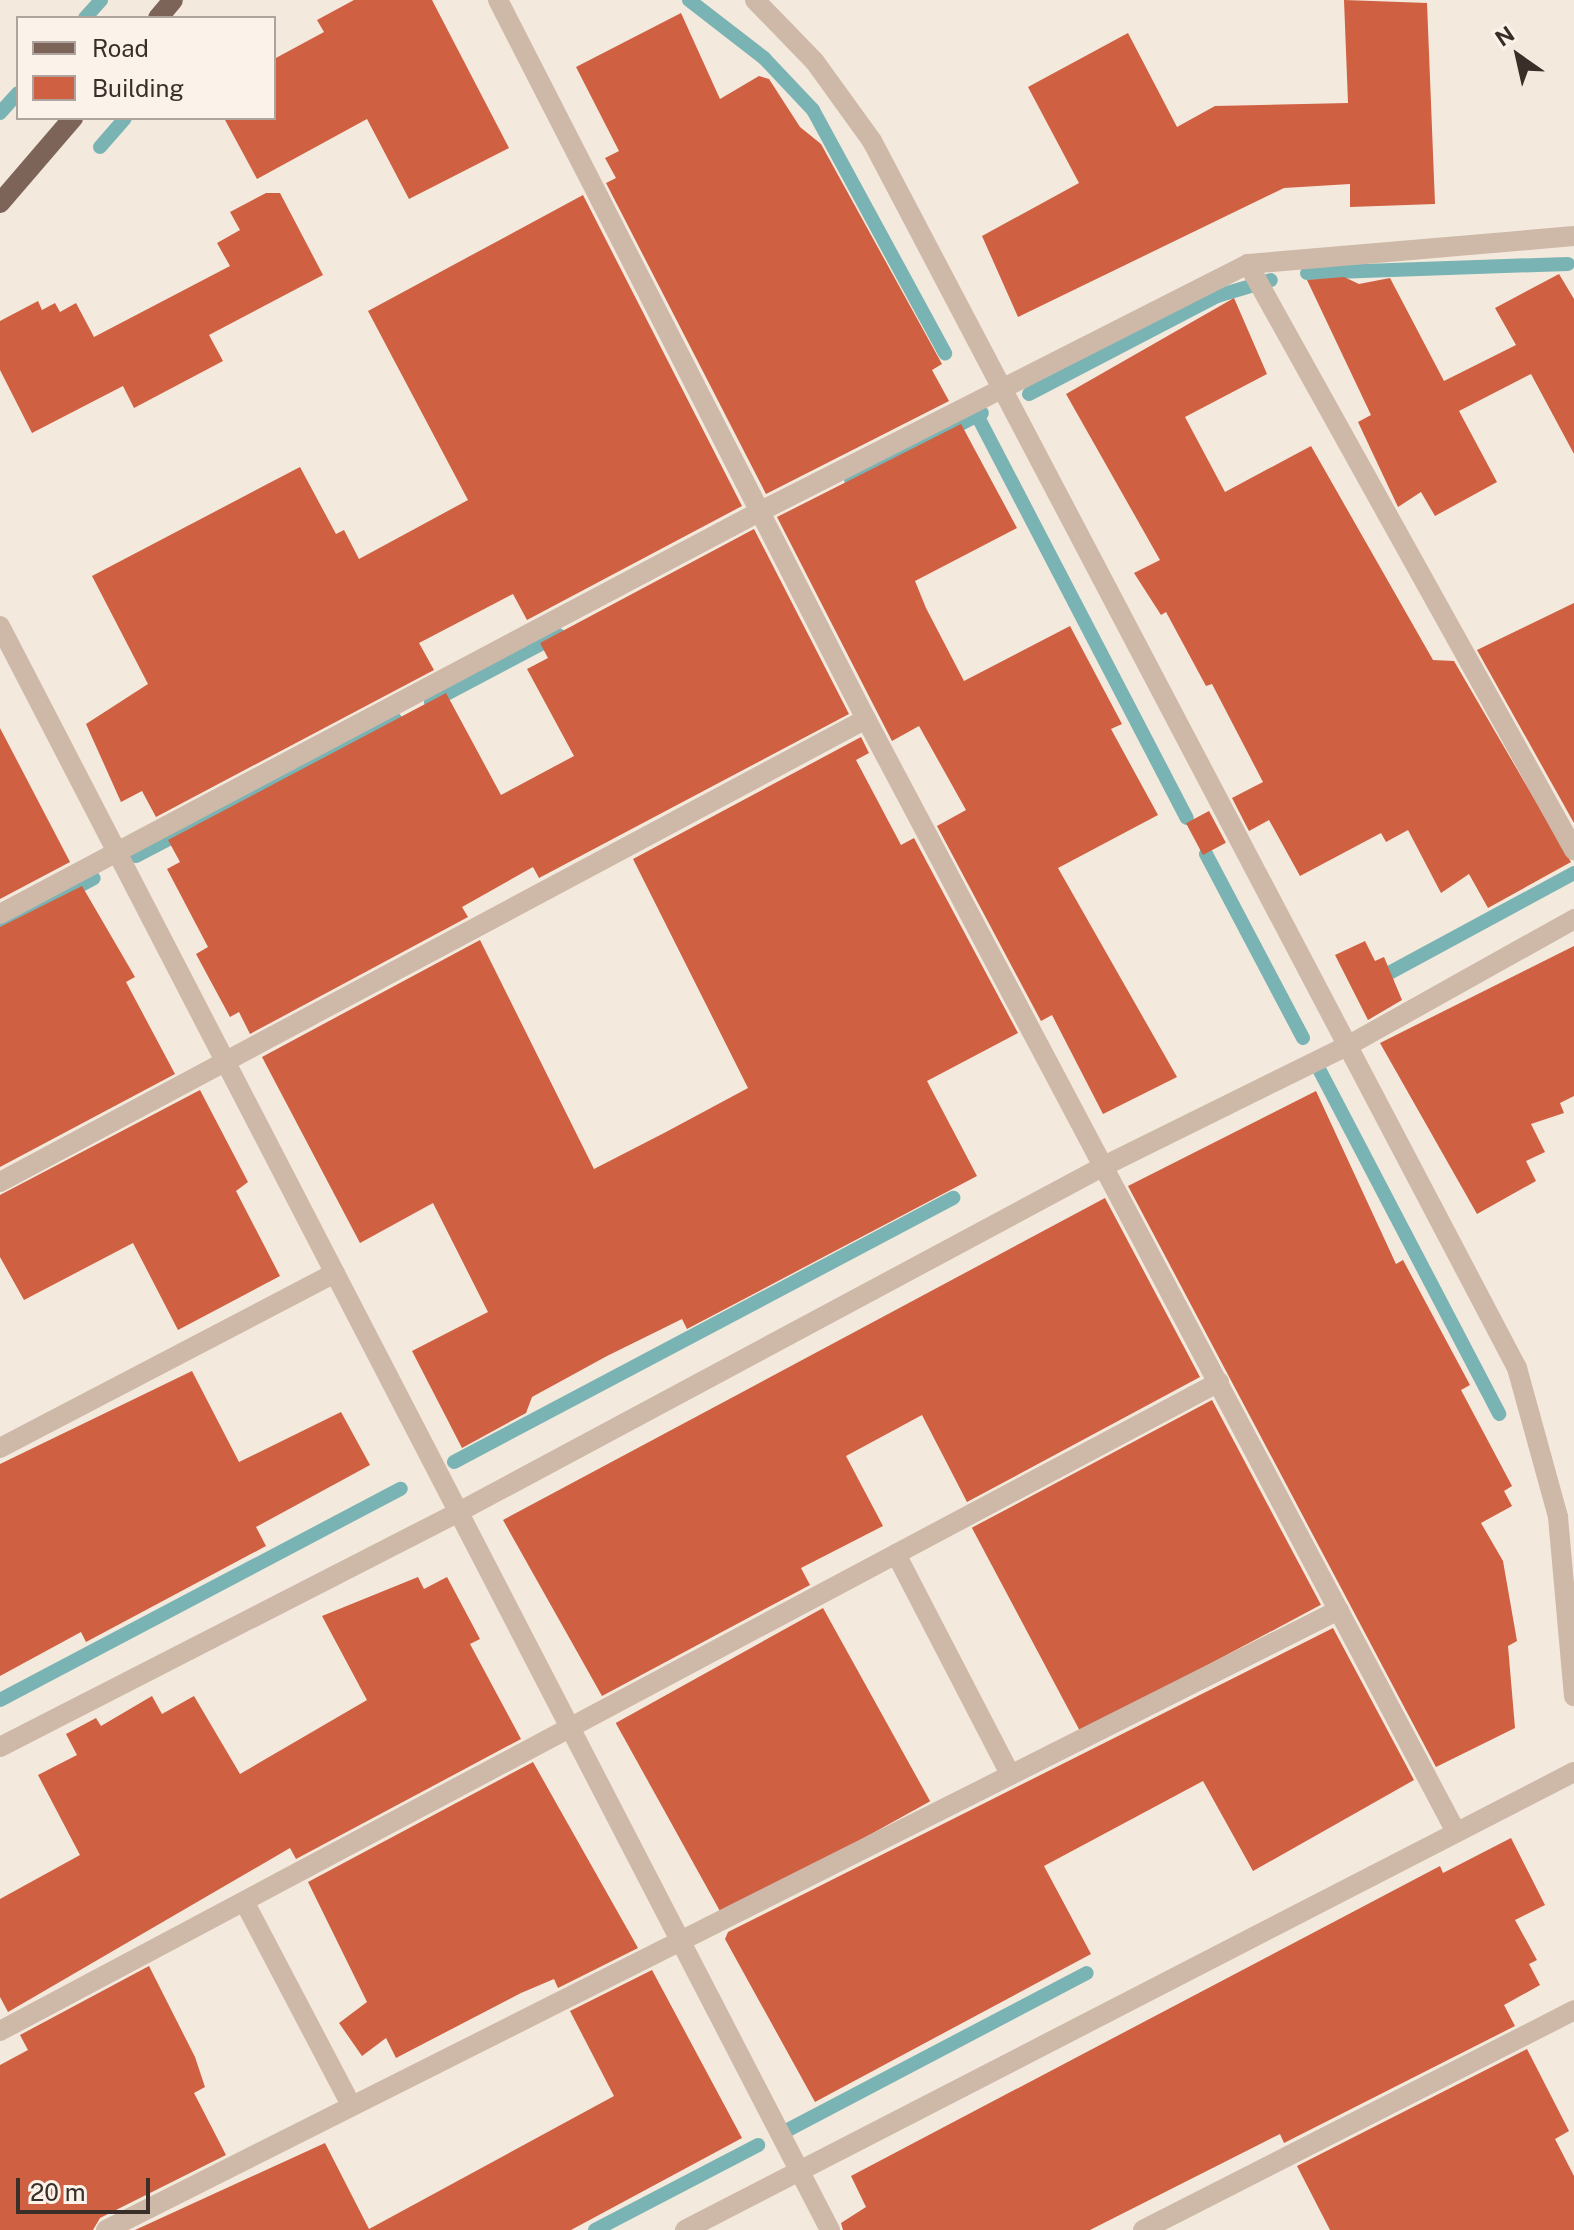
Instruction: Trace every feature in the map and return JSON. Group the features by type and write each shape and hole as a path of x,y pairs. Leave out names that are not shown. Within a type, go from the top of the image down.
{"main road":[{"path":"160,16 173,0"},
{"path":"0,203 71,120"}],"street":[{"path":"498,0 866,719 1106,1165 1456,1832"},
{"path":"755,0 815,62 872,141 1517,1368 1566,1516 1574,1696"},
{"path":"0,914 759,512 1248,264 1573,234"},
{"path":"1248,264 1574,850"},
{"path":"0,626 227,1059 455,1514 830,2230"},
{"path":"0,1182 866,719"},
{"path":"0,1747 455,1514 1106,1165 1349,1045 1574,919"},
{"path":"0,1448 335,1273"},
{"path":"0,2031 1219,1382"},
{"path":"896,1554 1010,1774"},
{"path":"106,2230 350,2103 1339,1610"},
{"path":"685,2230 1574,1772"},
{"path":"245,1903 350,2103"},
{"path":"1143,2230 1574,2010"}],"building":[{"path":"354,0 432,0 509,148 409,199 367,119 257,179 225,120 276,120 276,58 324,32 317,20"},
{"path":"1344,0 1427,3 1435,204 1350,207 1350,184 1284,188 1018,317 982,236 1079,183 1028,87 1128,33 1177,127 1215,106 1348,103"},
{"path":"681,13 720,99 759,76 769,79 800,127 821,144 942,364 932,370 949,401 766,494 606,183 616,178 605,158 619,151 576,67"},
{"path":"266,193 280,193 323,275 209,335 223,361 134,408 123,386 32,433 0,370 0,321 38,301 42,310 55,303 60,312 76,303 94,337 230,266 217,243 240,230 230,212"},
{"path":"583,195 742,506 527,620 513,594 419,643 434,670 156,817 142,791 121,802 86,724 148,684 92,576 300,467 336,534 344,530 359,559 468,500 368,311"},
{"path":"1559,274 1574,299 1574,454 1531,374 1459,411 1497,482 1435,516 1421,492 1398,507 1358,422 1371,415 1307,280 1344,277 1359,284 1390,278 1444,381 1516,345 1495,308"},
{"path":"1234,298 1267,374 1185,417 1225,492 1311,446 1433,660 1454,661 1571,862 1488,908 1469,874 1441,893 1408,830 1386,842 1381,833 1300,876 1269,820 1249,831 1232,798 1263,782 1212,684 1206,686 1166,612 1161,615 1134,573 1160,560 1066,394"},
{"path":"961,424 1017,528 915,581 926,608 964,681 1070,626 1122,724 1111,729 1158,815 1058,868 1177,1077 1103,1114 1052,1015 1041,1021 937,826 966,810 919,726 892,741 777,517"},
{"path":"754,529 849,714 539,878 533,867 462,907 468,917 250,1034 239,1012 230,1017 196,954 208,947 167,869 180,862 168,840 446,693 501,795 574,756 527,669 548,658 540,643"},
{"path":"1574,603 1574,823 1477,650"},
{"path":"0,728 70,862 0,899"},
{"path":"861,737 869,753 856,760 901,845 914,838 1018,1033 927,1081 977,1176 687,1329 682,1319 607,1356 532,1397 526,1413 462,1448 412,1351 488,1312 433,1203 360,1243 262,1057 480,940 594,1169 666,1132 748,1088 633,859"},
{"path":"1209,811 1226,843 1203,855 1186,823"},
{"path":"82,886 135,977 126,982 175,1074 0,1167 0,927"},
{"path":"1365,941 1375,961 1384,957 1402,1000 1368,1020 1335,955"},
{"path":"1574,946 1574,1096 1560,1103 1564,1113 1531,1124 1545,1152 1526,1161 1536,1181 1477,1214 1380,1043"},
{"path":"200,1090 248,1182 236,1191 280,1276 178,1330 133,1243 24,1300 0,1257 0,1195"},
{"path":"1316,1091 1396,1264 1403,1260 1470,1385 1461,1390 1512,1486 1504,1491 1512,1506 1481,1523 1503,1561 1517,1641 1508,1646 1515,1728 1436,1767 1128,1186"},
{"path":"1105,1198 1200,1377 967,1502 922,1415 846,1456 883,1526 801,1568 810,1585 602,1696 503,1520"},
{"path":"192,1371 239,1462 341,1412 370,1465 256,1527 266,1546 86,1642 81,1632 0,1676 0,1464"},
{"path":"1212,1400 1321,1605 1081,1733 972,1528"},
{"path":"418,1577 424,1589 447,1577 480,1639 470,1644 521,1739 296,1859 290,1848 8,2012 0,1997 0,1899 80,1855 38,1775 77,1755 66,1734 96,1718 101,1726 152,1696 162,1714 194,1696 240,1774 367,1700 322,1616"},
{"path":"823,1608 930,1801 723,1916 616,1723"},
{"path":"1333,1628 1414,1780 1253,1871 1203,1781 1044,1866 1091,1954 815,2102 725,1939 728,1932"},
{"path":"533,1762 638,1948 558,1988 554,1979 521,1993 396,2058 386,2038 362,2056 339,2023 367,2002 308,1882"},
{"path":"1511,1838 1545,1905 1515,1920 1537,1960 1529,1964 1540,1985 1504,2005 1515,2026 1284,2143 1280,2134 1090,2230 843,2230 841,2223 866,2207 851,2176 1440,1866 1443,1873"},
{"path":"149,1966 195,2057 205,2087 194,2093 226,2155 100,2218 93,2230 0,2230 0,2065 28,2050 20,2035"},
{"path":"652,1970 742,2138 571,2230 135,2230 325,2143 369,2229 614,2096 570,2011"},
{"path":"1527,2049 1569,2131 1555,2139 1574,2176 1574,2230 1330,2230 1297,2166"}],"waterway":[{"path":"87,16 101,0"},
{"path":"689,0 764,58 813,110 945,353"},
{"path":"0,113 16,95"},
{"path":"100,147 123,120"},
{"path":"1307,273 1568,264"},
{"path":"1029,394 1217,296 1271,280"},
{"path":"851,480 982,413"},
{"path":"978,417 1187,818"},
{"path":"431,702 558,635"},
{"path":"136,856 395,720"},
{"path":"1206,854 1303,1038"},
{"path":"1391,972 1574,873"},
{"path":"0,928 94,878"},
{"path":"1320,1071 1499,1414"},
{"path":"454,1462 953,1198"},
{"path":"0,1700 401,1489"},
{"path":"782,2133 1087,1973"},
{"path":"595,2230 758,2145"}]}
